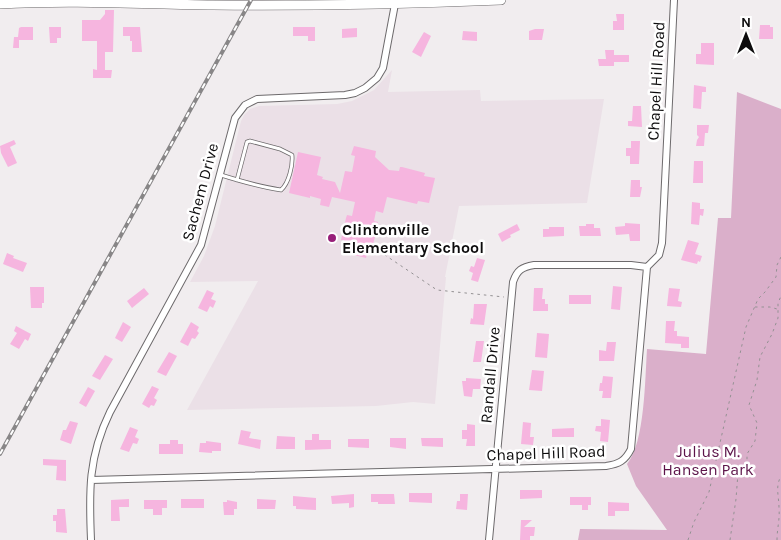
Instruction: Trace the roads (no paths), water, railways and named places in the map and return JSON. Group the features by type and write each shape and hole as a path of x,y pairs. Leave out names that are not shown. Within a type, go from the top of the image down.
{"main road":[{"path":"0,4 37,2 215,2 394,4 501,0"}],"street":[{"name":"Chapel Hill Road","path":"91,480 606,466 618,464 626,458 631,449 647,268 659,255 662,243 674,0"},
{"name":"Sachem Drive","path":"91,540 91,480 96,447 105,423 200,245 235,118 245,104 257,99 350,94 360,91 374,82 380,73 385,59 394,4"},
{"name":"Randall Drive","path":"489,540 513,282 516,273 524,267 534,265 631,265 647,268"}],"lane":[{"path":"219,175 237,180 282,190 286,186 292,155 280,149 250,141 247,142 237,180"}],"railway":[{"path":"0,454 251,0"}],"place":[{"name":"Clintonville Elementary School","path":"332,238"}],"park label":[{"name":"Julius M. Hansen Park","path":"708,460"}]}
